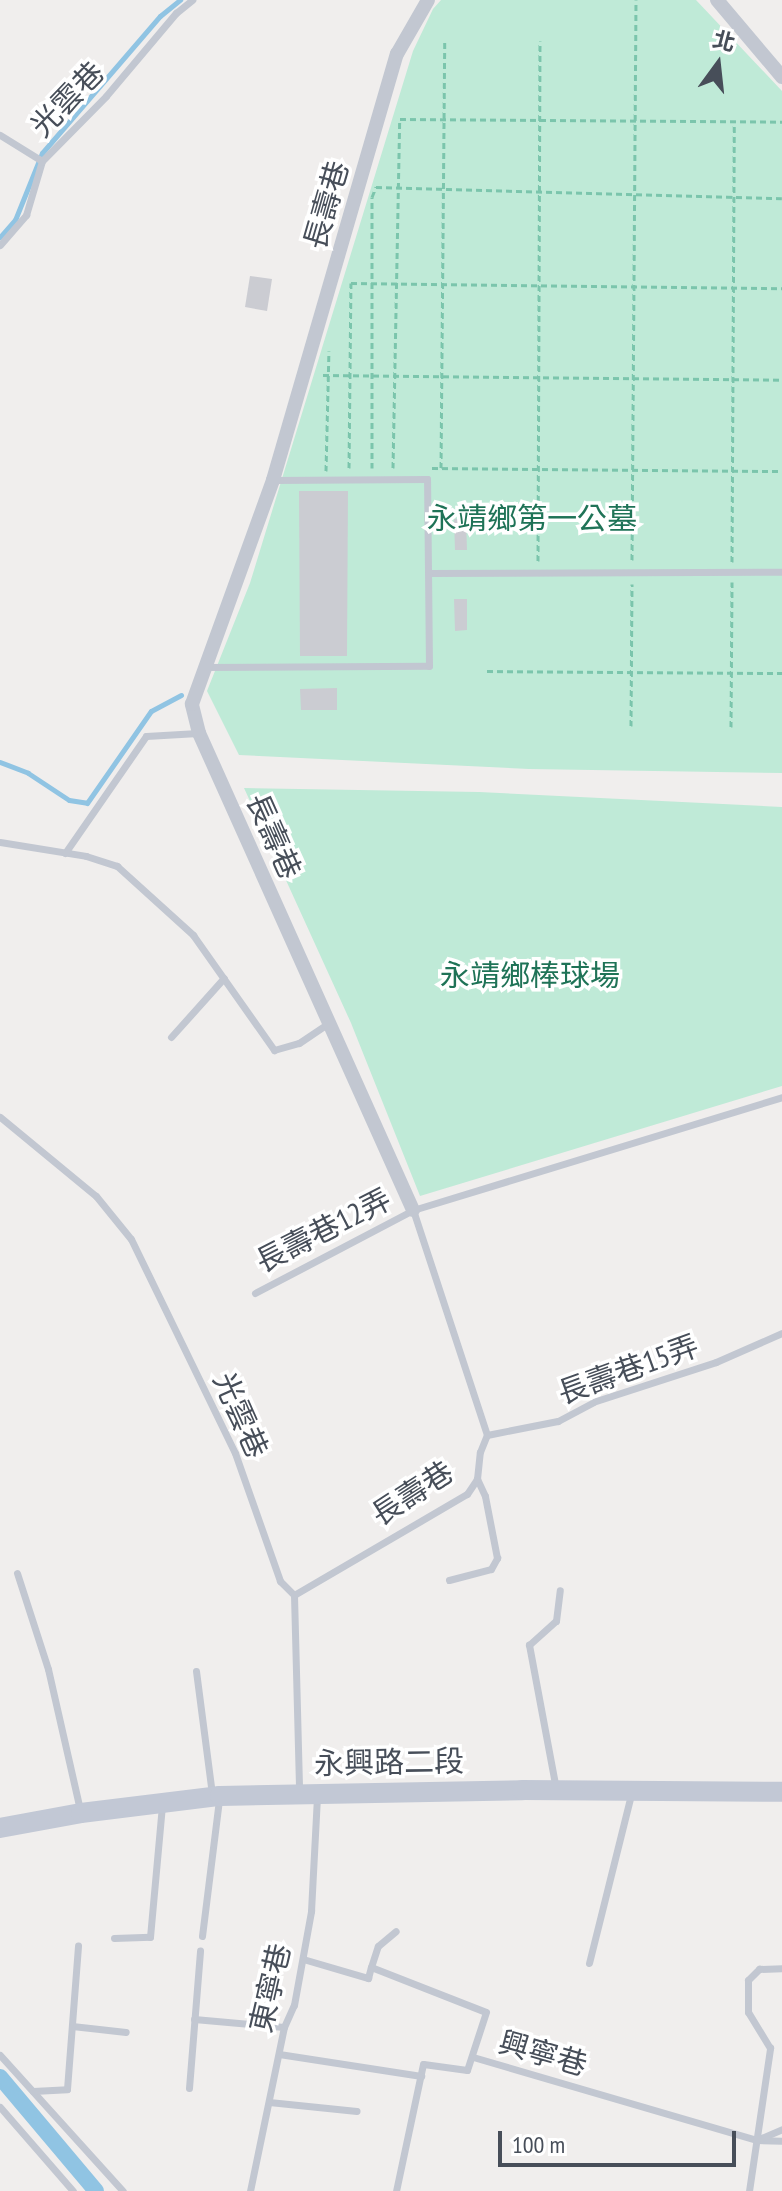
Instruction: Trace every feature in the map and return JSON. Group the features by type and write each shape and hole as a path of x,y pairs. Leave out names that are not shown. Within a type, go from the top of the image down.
{"street":[{"name":"長壽巷","path":"413,1210 199,733 192,704 273,480 397,54 428,0"},
{"path":"717,0 782,77"},
{"name":"永興路二段","path":"0,1828 81,1813 216,1796 556,1791 782,1792"}],"lane":[{"name":"光雲巷","path":"0,245 26,215 38,159 106,96 176,13 192,0"},
{"path":"0,135 38,159"},
{"path":"203,667 429,666 427,479 273,480"},
{"path":"429,573 782,572"},
{"path":"65,853 115,776 146,736 199,733"},
{"path":"0,842 117,866 193,935 274,1050 299,1043 329,1023"},
{"path":"171,1037 224,978"},
{"name":"長壽巷12弄","path":"255,1293 413,1210 782,1097"},
{"name":"光雲巷","path":"0,1117 96,1196 131,1239 235,1453 280,1581 294,1595"},
{"name":"長壽巷","path":"294,1595 467,1494 477,1479 480,1452 487,1435 413,1210"},
{"name":"長壽巷15弄","path":"487,1435 558,1421 593,1402 716,1362 782,1333"},
{"path":"449,1580 491,1569 497,1558 485,1496 477,1479"},
{"path":"17,1573 48,1669 81,1813"},
{"path":"556,1791 529,1645 556,1621 560,1590"},
{"path":"294,1595 308,1793"},
{"path":"196,1671 216,1796 202,1936"},
{"path":"589,1963 632,1792"},
{"name":"東寧巷","path":"250,2191 284,2027 294,2005 311,1911 308,1793"},
{"path":"114,1938 150,1937 162,1803"},
{"path":"303,1959 368,1978 378,1946 396,1931"},
{"path":"33,2091 67,2089 78,1945"},
{"path":"189,2088 200,1950"},
{"path":"371,1967 486,2012 473,2057"},
{"path":"749,2191 770,2048 748,2012 748,1980 759,1969 782,1968"},
{"path":"194,2019 284,2027"},
{"path":"72,2026 126,2032"},
{"path":"279,2054 421,2076 396,2191"},
{"path":"0,2055 123,2191"},
{"name":"興寧巷","path":"421,2076 423,2064 467,2070 473,2057 757,2140 782,2141"},
{"path":"269,2102 357,2111"},
{"path":"0,2107 73,2191"},
{"path":"0,2122 14,2123"},
{"path":"757,2140 782,2129"}],"path":[{"path":"631,726 636,0"},
{"path":"441,468 445,41"},
{"path":"538,573 540,41"},
{"path":"392,479 400,119 782,122"},
{"path":"731,727 734,122"},
{"path":"372,478 372,197 376,187 782,198"},
{"path":"349,478 351,283 782,288"},
{"path":"326,478 326,375 329,351"},
{"path":"326,375 782,380"},
{"path":"427,479 432,468 782,471"},
{"path":"487,671 782,673"}],"green space":[{"name":"永靖鄉第一公墓","path":"441,0 696,0 782,91 782,773 529,769 239,755 207,691 250,583 413,51 433,9"},
{"name":"永靖鄉棒球場","path":"244,788 479,792 782,807 782,1086 420,1196 351,1023"}],"building":[{"path":"250,276 272,279 267,311 245,307"},
{"path":"299,491 348,491 347,656 300,656"},
{"path":"454,519 466,519 467,550 455,550"},
{"path":"454,599 467,599 467,630 455,631"},
{"path":"337,688 337,710 301,710 300,689"}],"waterway":[{"path":"0,237 15,220 42,153 160,16 180,0"},
{"path":"0,762 28,773 69,800 87,803 151,711 181,695"},
{"path":"0,2077 96,2191"}]}
